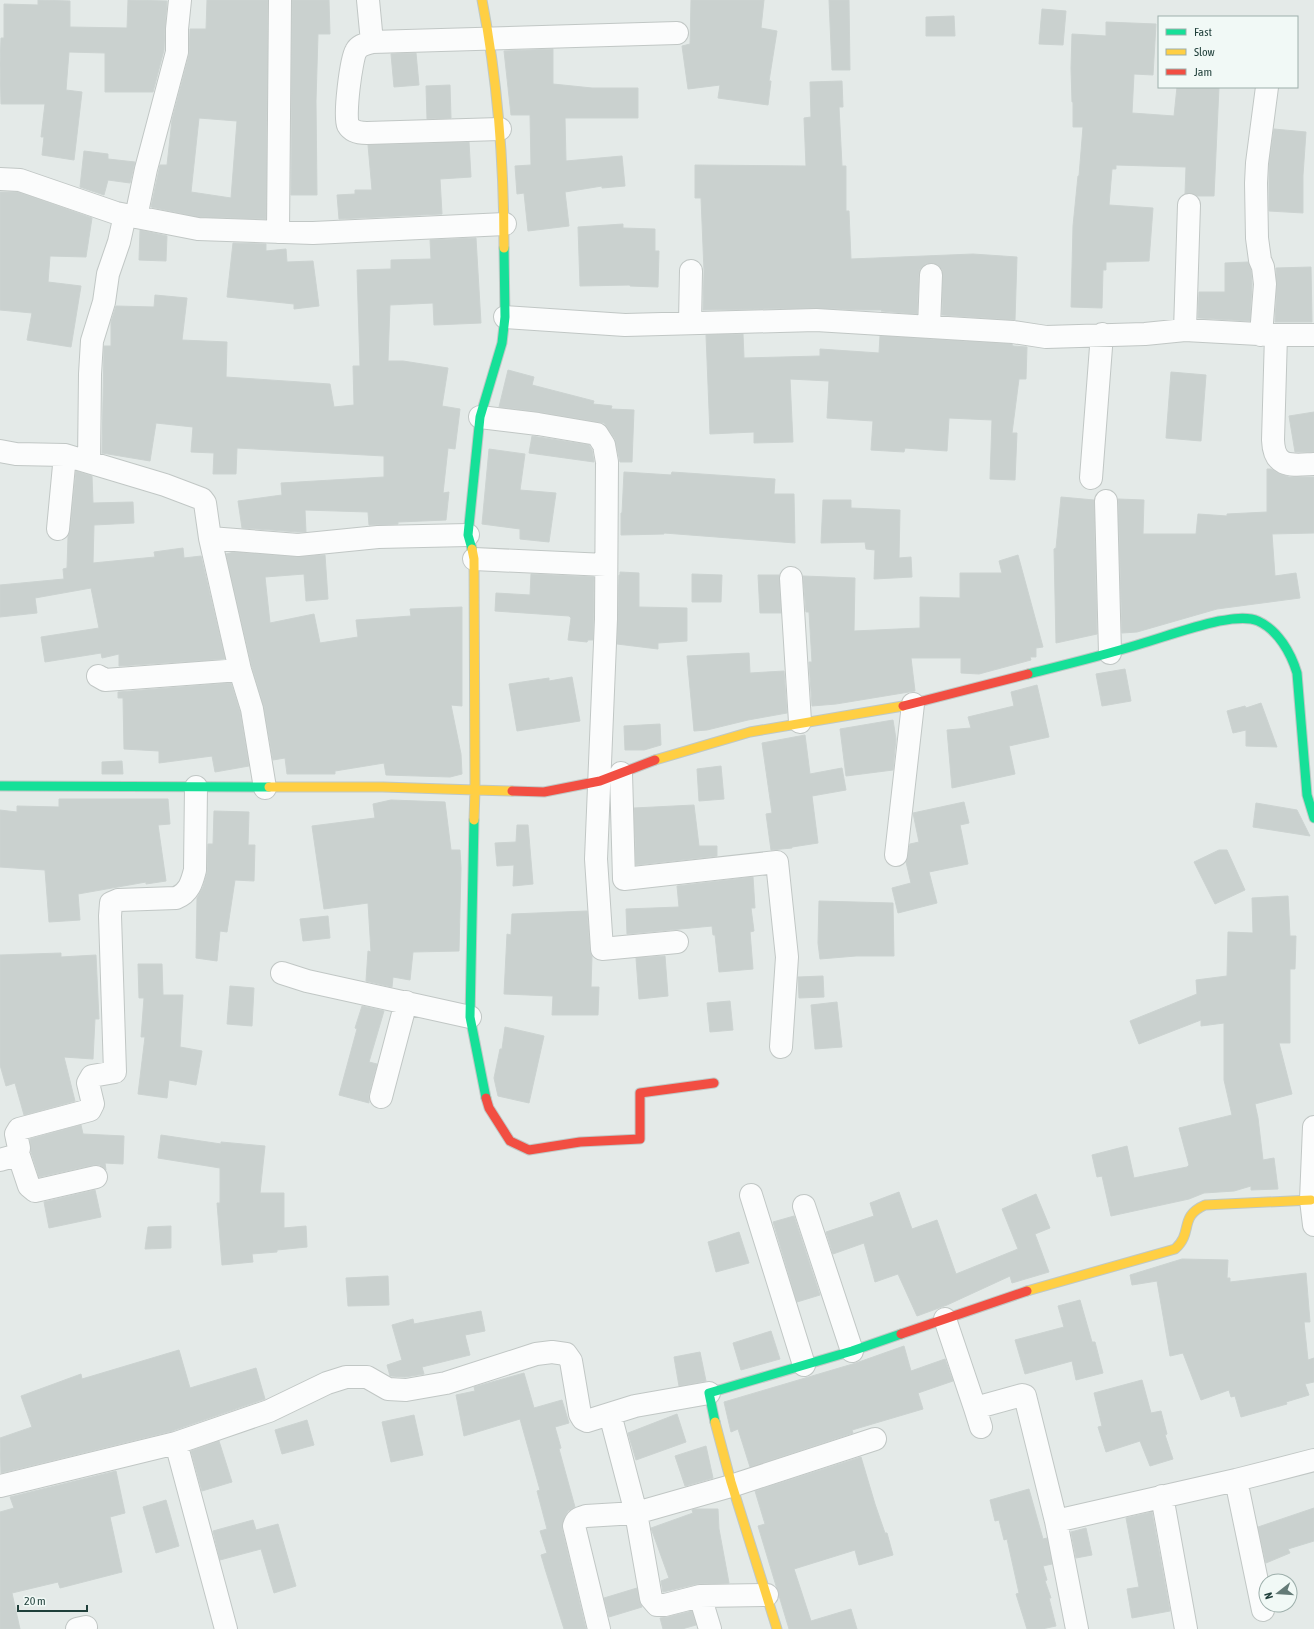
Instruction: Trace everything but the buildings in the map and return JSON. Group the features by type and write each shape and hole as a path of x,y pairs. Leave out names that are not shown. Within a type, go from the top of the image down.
{"street":[{"path":"89,462 92,341 104,302 108,274 119,242 131,216 146,169 177,52 177,28 180,0"},
{"path":"278,232 280,0"},
{"path":"368,0 372,42"},
{"path":"482,0 490,40 500,129 505,224 504,317 502,343 480,417 468,535 474,559 475,790 470,1017 483,1089 489,1108 510,1141 529,1150 580,1142 640,1139 640,1093 714,1083"},
{"path":"500,129 367,134 351,129 347,124 346,116 353,59 356,50 362,45 372,42 490,40 677,33"},
{"path":"1267,88 1257,163 1257,238 1260,260 1266,284 1275,454 1279,461 1287,464 1314,464"},
{"path":"0,179 20,180 131,216 198,229 314,233 505,224"},
{"path":"1185,330 1189,205"},
{"path":"690,323 691,271"},
{"path":"929,327 931,275"},
{"path":"504,317 625,325 816,320 1013,332 1046,337 1102,334 1145,334 1185,330 1268,335 1314,335"},
{"path":"1091,478 1102,334"},
{"path":"480,417 538,424 596,434 604,445 607,462 606,619 596,859 602,955 677,942"},
{"path":"0,450 16,454 65,456 89,462 97,466 165,485 200,497 205,503 210,538 240,670 252,709 265,788"},
{"path":"58,528 65,456"},
{"path":"1106,501 1110,653"},
{"path":"210,538 298,544 378,537 468,535"},
{"path":"474,559 606,564"},
{"path":"791,578 800,722"},
{"path":"0,786 196,788 383,787 544,792 600,781 646,763 750,732 800,722 912,704 1110,653 1219,621 1239,618 1257,620 1269,628 1292,657 1297,673 1307,795 1314,818"},
{"path":"98,676 105,680 240,670"},
{"path":"896,855 912,704"},
{"path":"621,773 624,879 777,862 787,957 781,1047"},
{"path":"96,1177 35,1191 29,1186 9,1157 19,1129 90,1110 93,1104 88,1083 92,1076 115,1072 110,916 112,903 118,900 176,898 187,891 192,883 195,870 196,788"},
{"path":"282,972 307,981 470,1017"},
{"path":"382,1097 406,1002"},
{"path":"1314,1127 1311,1200 1314,1225"},
{"path":"751,1195 804,1365"},
{"path":"0,1486 176,1443 269,1411 327,1383 346,1377 367,1377 388,1389 406,1390 446,1383 536,1354 552,1352 566,1354 571,1362 580,1414 583,1419 587,1421 635,1406 709,1394 852,1351 1025,1292 1175,1249 1182,1245 1185,1239 1187,1221 1192,1213 1197,1208 1205,1205 1311,1200"},
{"path":"804,1206 852,1351"},
{"path":"945,1319 978,1417 1022,1395 1025,1396 1056,1521 1077,1629"},
{"path":"709,1394 731,1486 777,1629"},
{"path":"610,1414 636,1513 651,1598 657,1605 665,1605 700,1596 766,1595"},
{"path":"599,1629 574,1526 575,1521 586,1516 636,1513 731,1486 875,1439"},
{"path":"176,1443 226,1629"},
{"path":"1056,1521 1236,1480 1314,1460"},
{"path":"1236,1480 1258,1586"},
{"path":"1162,1496 1186,1629"},
{"path":"700,1596 710,1629"}],"traffic: fast":[{"path":"472,549 468,535 480,417 502,343 505,317 504,248"},
{"path":"1028,674 1110,653 1219,621 1244,618 1258,621 1278,636 1287,650 1297,673 1307,795 1314,818"},
{"path":"0,786 269,787"},
{"path":"474,820 470,1017 486,1098"},
{"path":"715,1422 709,1393 852,1351 901,1334"}],"traffic: slow":[{"path":"482,0 488,31 499,124 503,186 504,248"},
{"path":"472,549 474,559 475,790 512,791"},
{"path":"655,760 750,732 903,706"},
{"path":"269,787 383,787 475,790 474,820"},
{"path":"1027,1291 1175,1249 1181,1243 1192,1215 1205,1205 1311,1200"},
{"path":"715,1422 731,1482 777,1629"}],"traffic: jam":[{"path":"903,706 1028,674"},
{"path":"512,791 544,792 600,781 655,760"},
{"path":"486,1098 489,1108 510,1141 529,1150 580,1142 640,1139 640,1093 714,1083"},
{"path":"901,1334 1027,1291"}]}
